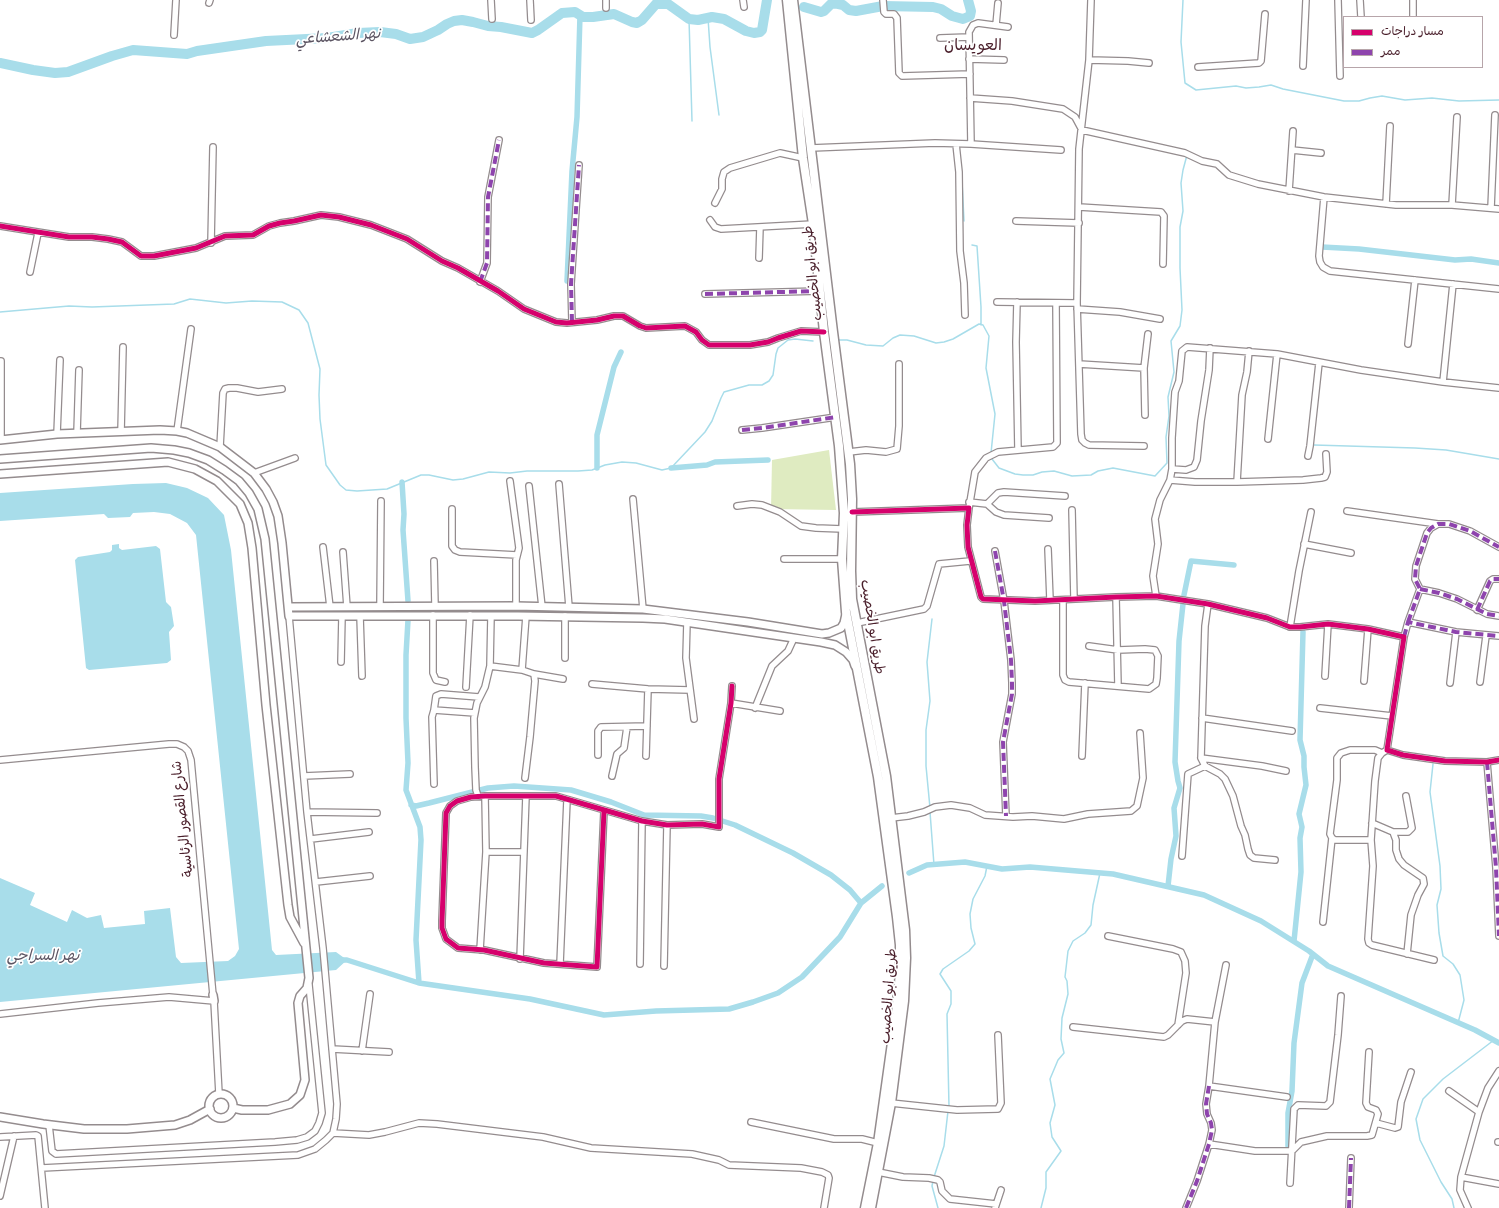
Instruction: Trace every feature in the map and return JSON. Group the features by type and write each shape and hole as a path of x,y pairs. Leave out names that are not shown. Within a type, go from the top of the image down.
{"main road":[{"name":"طريق ابو الخصيب","path":"787,0 818,197 833,332 849,452 852,512 851,586 882,776 898,924 900,966 898,1000 878,1143 865,1208"},
{"name":"طريق ابو الخصيب","path":"793,0 804,158 842,474 844,513 842,559 846,612 891,818 904,916 906,958 904,1001 891,1103 872,1208"},
{"path":"1,440 57,434 177,431 187,433 220,446 254,473 266,489 273,502 278,516 282,543 289,616 565,616 643,618 687,622 820,642 835,646 846,652 853,660 859,676"},
{"path":"0,459 151,448 174,450 189,453 208,460 238,481 249,493 258,509 265,539 309,980 307,988 300,996 298,1003 305,1080 300,1095 290,1104 268,1110 242,1110 233,1108"},
{"path":"0,474 168,462 195,469 217,481 240,504 248,523 252,548 288,905 292,921 306,948"},
{"path":"842,474 851,474"},
{"path":"289,607 516,606 643,609 822,634 830,633 841,628 844,623 846,612"},
{"path":"219,1094 226,1095 230,1097 233,1108 230,1115 222,1118 215,1116 210,1109 210,1102 212,1098 219,1094"},
{"path":"0,1117 84,1129 149,1128 190,1120 210,1109"}],"street":[{"path":"174,35 176,0"},
{"path":"491,0 492,19"},
{"path":"530,0 531,20"},
{"path":"606,0 606,8"},
{"path":"743,0 744,7"},
{"path":"1090,0 1089,60 1079,149 1077,309 1081,434 1082,440 1089,445 1144,446"},
{"path":"1303,66 1306,0"},
{"path":"1338,0 1340,76"},
{"path":"1360,0 1361,16"},
{"path":"1413,0 1413,16"},
{"path":"996,25 998,3"},
{"path":"884,5 886,14 894,14 897,18 899,73 902,76 970,74"},
{"path":"1198,67 1259,63 1261,60 1265,14"},
{"path":"970,144 969,32 973,25 978,23 1008,27"},
{"path":"940,38 969,37"},
{"path":"969,58 1004,60"},
{"path":"1089,60 1150,63"},
{"path":"970,98 1063,109 1075,118 1082,130 1184,153 1202,161 1218,164 1229,175 1237,178 1289,191 1324,197 1386,204 1452,205 1499,208"},
{"path":"1491,208 1495,115"},
{"path":"1452,205 1457,117"},
{"path":"1386,204 1390,126"},
{"path":"1289,191 1293,131"},
{"path":"480,282 487,263 488,197 499,140"},
{"path":"810,148 935,143 1061,150"},
{"path":"956,144 960,197 960,250 964,283 965,316"},
{"path":"211,243 213,147"},
{"path":"1292,150 1321,153"},
{"path":"715,203 722,189 724,172 730,168 780,153 804,158"},
{"path":"572,322 571,284 579,164"},
{"path":"1324,197 1319,256 1323,267 1330,271 1499,289"},
{"path":"1079,207 1161,212 1164,216 1163,264"},
{"path":"0,226 69,237 108,239 122,242 141,256 154,256 196,248 225,236 253,235 269,226 307,217 321,215 339,216 372,225 407,239 442,261 458,268 498,291 524,309 556,322 597,320 614,316 623,316 646,328 686,326 696,332 702,340 709,345 750,345 768,342 800,331 824,332"},
{"path":"710,220 715,228 721,229 813,224"},
{"path":"1016,221 1079,223"},
{"path":"758,258 760,227"},
{"path":"30,272 38,233"},
{"path":"1408,344 1415,280"},
{"path":"1444,382 1453,284"},
{"path":"705,294 820,290"},
{"path":"996,302 1077,303"},
{"path":"1018,302 1016,342 1018,450"},
{"path":"1056,303 1057,443 1053,447 998,452 986,458 975,472 969,505 967,536 970,561 980,597 983,599 1004,601 1156,596 1208,604 1267,618 1290,627 1328,624 1368,629 1404,636"},
{"path":"1077,309 1120,312 1160,319"},
{"path":"177,431 191,329"},
{"path":"1145,415 1144,368 1148,334"},
{"path":"121,432 123,347"},
{"path":"1156,596 1153,576 1158,544 1156,518 1160,500 1170,480 1172,469 1174,410 1182,351 1187,347 1277,354 1319,363 1444,382 1499,388"},
{"path":"1172,469 1186,470 1194,467 1197,460 1209,370 1210,348"},
{"path":"1237,482 1242,395 1247,372 1249,351"},
{"path":"1268,440 1277,354"},
{"path":"57,434 60,360"},
{"path":"1,361 1,440"},
{"path":"1308,456 1319,363"},
{"path":"849,452 866,450 886,452 897,449 899,426 899,364"},
{"path":"1079,364 1144,368"},
{"path":"77,434 79,370"},
{"path":"220,446 223,393 225,390 229,388 237,388 258,392 282,389"},
{"path":"742,430 836,417"},
{"path":"1170,480 1195,482 1237,482 1322,478 1325,477 1327,472 1326,454"},
{"path":"254,473 295,458"},
{"path":"510,481 519,548 517,555 516,606"},
{"path":"559,484 569,607"},
{"path":"529,486 542,607"},
{"path":"852,512 987,504 998,493 1004,492 1064,496"},
{"path":"633,499 643,609"},
{"path":"380,606 381,501"},
{"path":"737,506 752,504 762,505 780,512 801,526 816,528 843,528"},
{"path":"987,504 996,512 1004,515 1049,518"},
{"path":"452,509 452,546 455,550 460,552 517,555"},
{"path":"1072,510 1074,599"},
{"path":"1347,511 1438,524 1449,524 1470,531 1499,547"},
{"path":"1290,627 1311,512"},
{"path":"1434,960 1372,945 1369,943 1368,939 1373,866 1371,840 1378,758 1385,751 1392,716 1404,636 1420,589 1415,579 1416,566 1427,533 1431,528 1438,524"},
{"path":"1304,544 1351,553"},
{"path":"323,547 330,607"},
{"path":"1048,549 1050,600"},
{"path":"995,551 1004,601 1011,660 1012,694 1003,742 1006,816"},
{"path":"343,552 347,607"},
{"path":"784,559 842,559"},
{"path":"434,561 435,606"},
{"path":"857,623 924,609 927,606 939,564 970,561"},
{"path":"1477,610 1490,581 1493,579 1499,579"},
{"path":"1420,589 1440,593 1457,599 1487,614 1499,616"},
{"path":"1116,597 1118,686"},
{"path":"1063,600 1063,677 1067,682 1149,689 1153,688 1156,684 1158,656 1157,653 1152,650 1118,650 1089,646"},
{"path":"1208,604 1205,626 1200,758 1205,766 1226,779 1233,796 1250,855 1254,858 1275,860"},
{"path":"433,615 432,673 436,680 445,682"},
{"path":"466,687 470,615"},
{"path":"42,1168 298,1155 315,1149 332,1133 336,1119 337,1104 323,948 307,812 289,616"},
{"path":"341,662 342,616"},
{"path":"360,616 362,676"},
{"path":"477,793 475,713 479,697 485,687 490,666 491,616"},
{"path":"522,670 526,616"},
{"path":"565,616 565,658"},
{"path":"687,622 686,658 694,719"},
{"path":"1408,622 1456,632 1486,636 1499,636"},
{"path":"1325,676 1328,624"},
{"path":"1364,681 1368,629"},
{"path":"1450,683 1456,632"},
{"path":"1480,682 1486,636"},
{"path":"755,708 772,666 788,651 794,638"},
{"path":"490,666 522,670 534,674 564,679"},
{"path":"525,778 535,682 534,674"},
{"path":"1082,756 1085,683"},
{"path":"592,684 648,689 690,690"},
{"path":"604,811 597,967 544,963 480,950 458,948 446,939 442,928 446,813 450,806 457,801 477,793 485,796 556,796 642,821 667,825 702,824 719,827 719,779 731,703 732,686"},
{"path":"646,756 648,689"},
{"path":"434,784 432,717 436,696 441,694 479,697"},
{"path":"731,703 780,711"},
{"path":"1320,708 1392,716"},
{"path":"434,710 475,713"},
{"path":"1202,718 1292,731"},
{"path":"598,755 598,731 603,726 648,726"},
{"path":"612,776 617,754 624,748 627,727"},
{"path":"891,818 908,816 924,812 935,807 951,805 970,808 985,815 1032,816 1064,819 1088,814 1131,812 1137,806 1143,778 1140,733"},
{"name":"شارع القصور الرئاسية","path":"0,760 169,744 177,744 184,747 188,751 191,760 214,998"},
{"path":"1323,922 1332,838 1330,834 1337,780 1338,758 1341,752 1350,750 1375,750 1445,761 1487,762 1499,760"},
{"path":"1200,758 1262,766 1286,771"},
{"path":"1487,762 1497,868 1499,936"},
{"path":"1182,856 1188,774 1205,766"},
{"path":"304,776 350,774"},
{"path":"480,950 486,852 485,796"},
{"path":"520,959 526,796"},
{"path":"1372,824 1393,832 1408,832 1412,828 1406,796"},
{"path":"560,964 567,800"},
{"path":"307,812 376,812"},
{"path":"640,964 642,821"},
{"path":"664,966 667,825"},
{"path":"311,839 369,832"},
{"path":"1393,832 1399,859 1404,865 1420,875 1423,878 1424,884 1418,895 1411,915 1406,954"},
{"path":"1332,838 1335,840 1371,840"},
{"path":"486,852 524,852"},
{"path":"316,882 370,876"},
{"path":"1108,936 1173,949 1181,952 1185,961 1186,973 1178,1025"},
{"path":"1186,1208 1209,1144 1212,1130 1211,1123 1206,1114 1206,1104 1215,1022 1226,965"},
{"path":"49,1125 52,1151 56,1154 275,1142 297,1140 307,1137 315,1131 320,1123 322,1113 309,980"},
{"path":"362,1051 370,994"},
{"path":"1290,1183 1293,1112 1295,1106 1326,1106 1330,1102 1341,996"},
{"path":"0,1014 169,997 214,998 219,1094"},
{"path":"1073,1027 1164,1037 1187,1019 1215,1022"},
{"path":"891,1103 957,1110 996,1109 1000,1107 998,1035"},
{"path":"332,1049 389,1052"},
{"path":"1209,1144 1255,1151 1292,1151 1301,1142 1327,1136 1370,1136 1374,1132 1378,1114 1366,1104 1369,1052"},
{"path":"1468,1208 1460,1190 1461,1177 1479,1112 1488,1088 1499,1071"},
{"path":"1376,1123 1395,1128 1398,1126 1401,1102 1411,1072"},
{"path":"1209,1086 1287,1097"},
{"path":"1449,1091 1479,1112"},
{"path":"752,1122 834,1139 864,1140 878,1143"},
{"path":"332,1133 369,1134 385,1132 419,1123 437,1124 543,1137 591,1148 692,1154 719,1160 729,1165 801,1168 822,1172 828,1175 829,1178 824,1208"},
{"path":"0,1196 14,1136"},
{"path":"0,1137 38,1136 45,1208"},
{"path":"1349,1208 1351,1158"},
{"path":"878,1172 903,1177 929,1178 938,1180 942,1191 950,1199 996,1206 1001,1190"},
{"path":"1461,1177 1499,1184"}],"green space":[{"path":"829,450 836,510 771,509 772,460"}],"water":[{"name":"نهر السراجي","path":"166,483 187,488 208,498 224,515 231,550 272,950 276,955 336,952 347,960 336,970 0,1002 0,878 35,893 30,905 67,922 72,910 87,918 101,915 104,928 145,924 144,911 170,908 176,957 181,963 228,961 235,956 239,949 196,535 187,523 170,514 154,512 133,513 130,517 108,518 104,514 0,521 0,493"},
{"path":"119,544 119,548 122,550 156,546 160,549 166,602 171,607 174,626 169,632 171,660 167,663 89,670 86,668 75,560 78,557 110,552 112,550 112,545"}],"waterway":[{"name":"نهر الشعشاعي","path":"0,63 55,73 68,72 133,50 187,54 197,51 266,41 327,38 358,33 380,32 396,34 410,39 423,37 447,24 462,20 532,33 562,13 575,12 583,17 614,14 637,23 642,20 656,4 668,4 689,19 698,20 712,17 724,19 746,31 754,33 762,30 767,0"},
{"path":"804,7 821,12 834,3 843,5 849,10 856,11 883,6 933,7 941,9 952,16 963,19 970,16 971,11 968,0"},
{"path":"1183,0 1181,42 1185,83 1196,90 1236,86 1246,88 1271,85 1283,89 1344,101 1359,101 1382,96 1405,100 1432,98 1459,101 1499,100"},
{"path":"567,281 572,171 577,117 580,15"},
{"path":"708,18 710,47 719,115"},
{"path":"689,19 692,121"},
{"path":"991,456 999,468 1015,474 1023,475 1033,475 1042,472 1054,471 1072,476 1091,475 1098,471 1113,468 1155,476 1167,463 1166,437 1169,416 1168,397 1174,372 1171,341 1180,326 1182,310 1180,227 1183,211 1181,183 1187,155"},
{"path":"962,181 964,221"},
{"path":"972,245 977,246 981,325"},
{"path":"1322,247 1359,249 1455,260 1471,259 1499,263"},
{"path":"0,312 69,306 92,307 174,304 190,299 226,303 252,301 282,302 299,310 308,323 320,369 320,419 326,465 340,485 346,490 357,491 387,489 421,475 429,475 453,480 489,472 510,473 527,471 592,470 605,465 622,462 636,463 662,470 671,468 705,432 712,421 724,392 749,385 762,385 769,381 773,375 778,348 788,340 795,339 813,341"},
{"path":"838,340 847,340 866,345 883,346 893,338 900,335 914,336 936,343 953,339 979,324 983,325 989,336 986,368 995,414 991,453"},
{"path":"597,468 597,435 614,367 621,352"},
{"path":"1314,445 1446,450 1499,459"},
{"path":"671,468 707,465 715,462 768,460"},
{"path":"402,482 404,514 403,530 408,601"},
{"path":"1184,595 1191,561 1234,565"},
{"path":"1168,886 1171,859 1176,836 1174,808 1180,788 1175,762 1179,641 1183,604"},
{"path":"930,808 926,766 926,730 930,701 927,662 932,619"},
{"path":"408,620 406,655 408,763 406,790 420,827 421,840 416,940 419,983"},
{"path":"1294,941 1301,872 1300,838 1302,827 1299,814 1306,785 1304,756 1300,740 1303,632"},
{"path":"1433,764 1430,792 1440,866 1441,889 1437,905 1439,933 1443,956 1453,964 1460,975 1464,1000 1458,1023"},
{"path":"411,805 416,806 488,788 514,786 571,790 611,802 644,815 701,816 713,818 735,825 793,853 831,875 850,890 861,903"},
{"path":"930,812 934,865"},
{"path":"909,873 927,865 965,862 1002,869 1030,867 1113,874 1204,895 1261,921 1309,951 1328,966 1475,1030 1499,1043"},
{"path":"949,1107 947,1014 951,1004 951,991 940,974 943,969 969,951 975,944 971,928 970,914 973,899 985,876 987,866"},
{"path":"1041,1208 1046,1188 1046,1172 1061,1151 1052,1137 1050,1123 1055,1105 1050,1079 1058,1060 1064,1053 1061,1039 1062,1018 1068,994 1067,981 1065,977 1068,951 1073,941 1085,933 1091,925 1093,905 1100,873"},
{"path":"340,960 347,960 419,983 530,999 604,1015 656,1011 729,1009 778,993 802,977 840,937 861,903 882,886"},
{"path":"1288,1146 1288,1113 1292,1091 1294,1043 1302,983 1313,954"},
{"path":"1454,1208 1452,1199 1441,1182 1420,1140 1416,1119 1423,1099 1443,1079 1494,1040"},
{"path":"934,1177 944,1146 948,1111"},
{"path":"933,1181 932,1186 938,1208"}],"marked path":[{"path":"480,282 487,263 488,197 499,140"},
{"path":"572,322 571,284 579,165"},
{"path":"705,294 820,291"},
{"path":"742,430 836,417"},
{"path":"1408,622 1420,589 1415,579 1416,566 1427,533 1431,528 1438,524 1449,524 1470,531 1499,547"},
{"path":"995,551 1004,601 1011,660 1012,683 1012,694 1003,742 1006,816"},
{"path":"1477,610 1490,581 1493,579 1499,579"},
{"path":"1420,589 1457,599 1487,614 1499,616"},
{"path":"1404,637 1408,622 1456,632 1499,636"},
{"path":"1487,762 1496,868 1499,936"},
{"path":"1186,1208 1197,1181 1212,1130 1207,1114 1206,1104 1209,1086"},
{"path":"1349,1208 1351,1158"}],"cycle path":[{"path":"0,226 69,237 108,239 122,242 141,256 154,256 196,248 225,236 253,235 269,226 280,223 321,215 339,217 371,225 407,239 442,261 458,268 498,291 524,309 556,322 567,323 623,316 646,328 685,326 696,332 702,340 709,345 750,345 768,342 801,331 824,332"},
{"path":"852,512 969,508 967,525 968,547 981,597 983,599 1035,601 1156,596 1208,604 1267,618 1290,627 1328,624 1368,629 1404,637 1387,750 1403,755 1445,761 1487,762 1499,760"},
{"path":"604,811 597,967 544,963 484,950 458,948 446,939 442,928 446,813 450,806 457,801 471,797 485,796 556,796 642,821 667,825 702,824 719,827 719,779 731,703 732,686"}],"district":[{"name":"العويسان","path":"973,46"}]}
